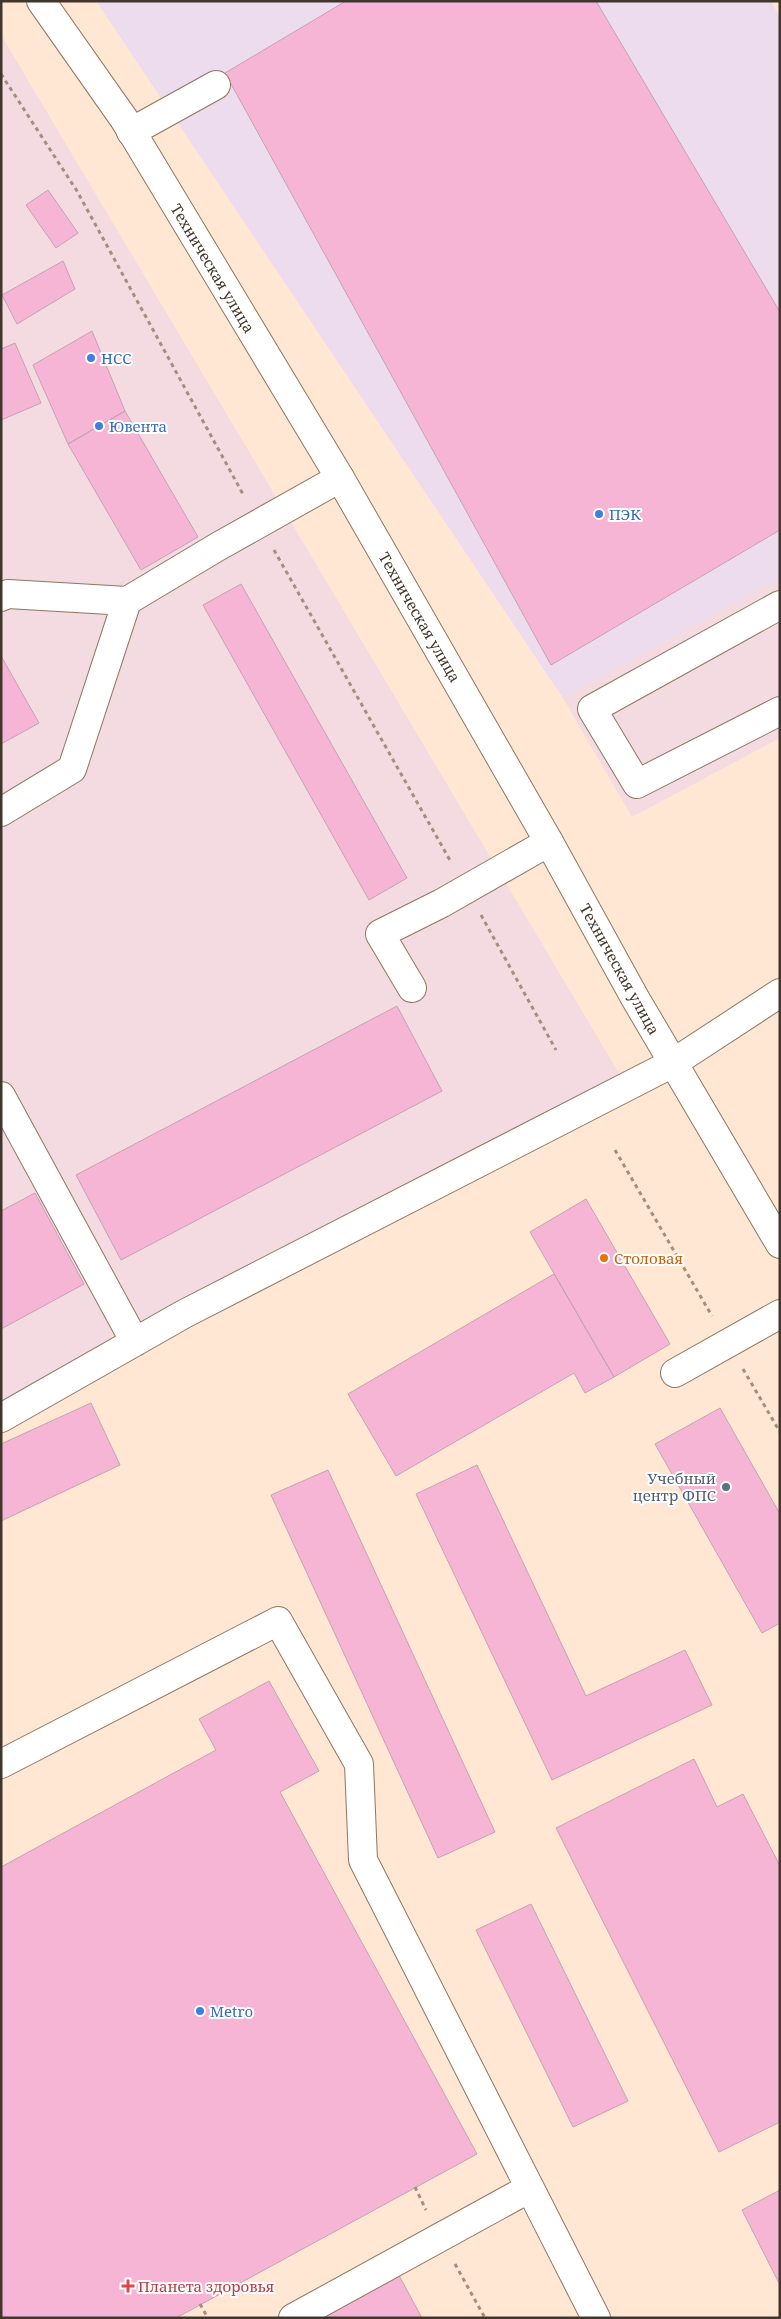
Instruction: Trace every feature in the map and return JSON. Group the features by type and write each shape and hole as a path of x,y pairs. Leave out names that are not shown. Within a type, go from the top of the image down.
{"main road":[{"name":"Техническая улица","path":"41,1 131,132 340,478 549,842 635,998 780,1244"},
{"path":"131,132 216,85"},
{"path":"1,597 8,594 127,601 340,478"},
{"path":"1,812 72,769 127,601"},
{"path":"780,605 592,708 637,784 780,711"},
{"path":"412,988 380,934 467,889 549,842"},
{"path":"1,1418 184,1314 673,1063 780,993"},
{"path":"1,1096 135,1342"},
{"path":"675,1373 780,1314"},
{"path":"1,1764 278,1621 359,1764 363,1860 596,2318"},
{"path":"293,2318 530,2188"}],"path":[{"path":"1,74 76,191 259,524 467,889 556,1050"},
{"path":"615,1150 780,1432"},
{"path":"200,2304 208,2318"}],"shaded area":[{"path":"96,1 771,1 780,18 780,578 563,698"},
{"path":"1,35 620,1075 1,1409"},
{"path":"780,578 780,738 632,817 563,698"}],"building":[{"path":"346,1 596,1 780,312 780,530 551,665 225,73"},
{"path":"48,190 78,233 56,248 26,205"},
{"path":"63,261 75,289 17,324 2,295"},
{"path":"92,331 125,411 68,444 33,365"},
{"path":"15,343 41,403 1,420 1,349"},
{"path":"125,411 198,537 141,570 68,444"},
{"path":"241,584 407,878 369,900 203,605"},
{"path":"1,656 39,723 1,744"},
{"path":"397,1006 442,1091 121,1260 76,1175"},
{"path":"35,1193 84,1284 1,1329 1,1211"},
{"path":"586,1199 670,1344 614,1377 530,1232"},
{"path":"554,1274 614,1377 585,1393 574,1373 396,1476 348,1394"},
{"path":"91,1403 120,1465 1,1521 1,1444"},
{"path":"720,1408 780,1514 780,1623 762,1633 655,1444"},
{"path":"477,1465 586,1696 685,1650 712,1705 552,1780 416,1494"},
{"path":"328,1470 495,1832 438,1858 271,1495"},
{"name":"Metro","path":"269,1681 319,1771 280,1792 477,2154 176,2318 1,2318 1,1867 216,1750 199,1719"},
{"path":"694,1759 717,1807 743,1794 780,1866 780,2122 719,2152 556,1828"},
{"path":"531,1904 628,2101 573,2127 476,1930"},
{"path":"780,2190 780,2285 742,2210"},
{"path":"395,2268 422,2318 304,2318"}],"place":[{"name":"НСС","path":"91,358"},
{"name":"Ювента","path":"99,426"},
{"name":"ПЭК","path":"599,514"},
{"name":"Столовая","path":"604,1258"},
{"name":"Учебный центр ФПС","path":"726,1487"},
{"name":"Metro","path":"200,2011"},
{"name":"Планета здоровья","path":"128,2286"}]}
